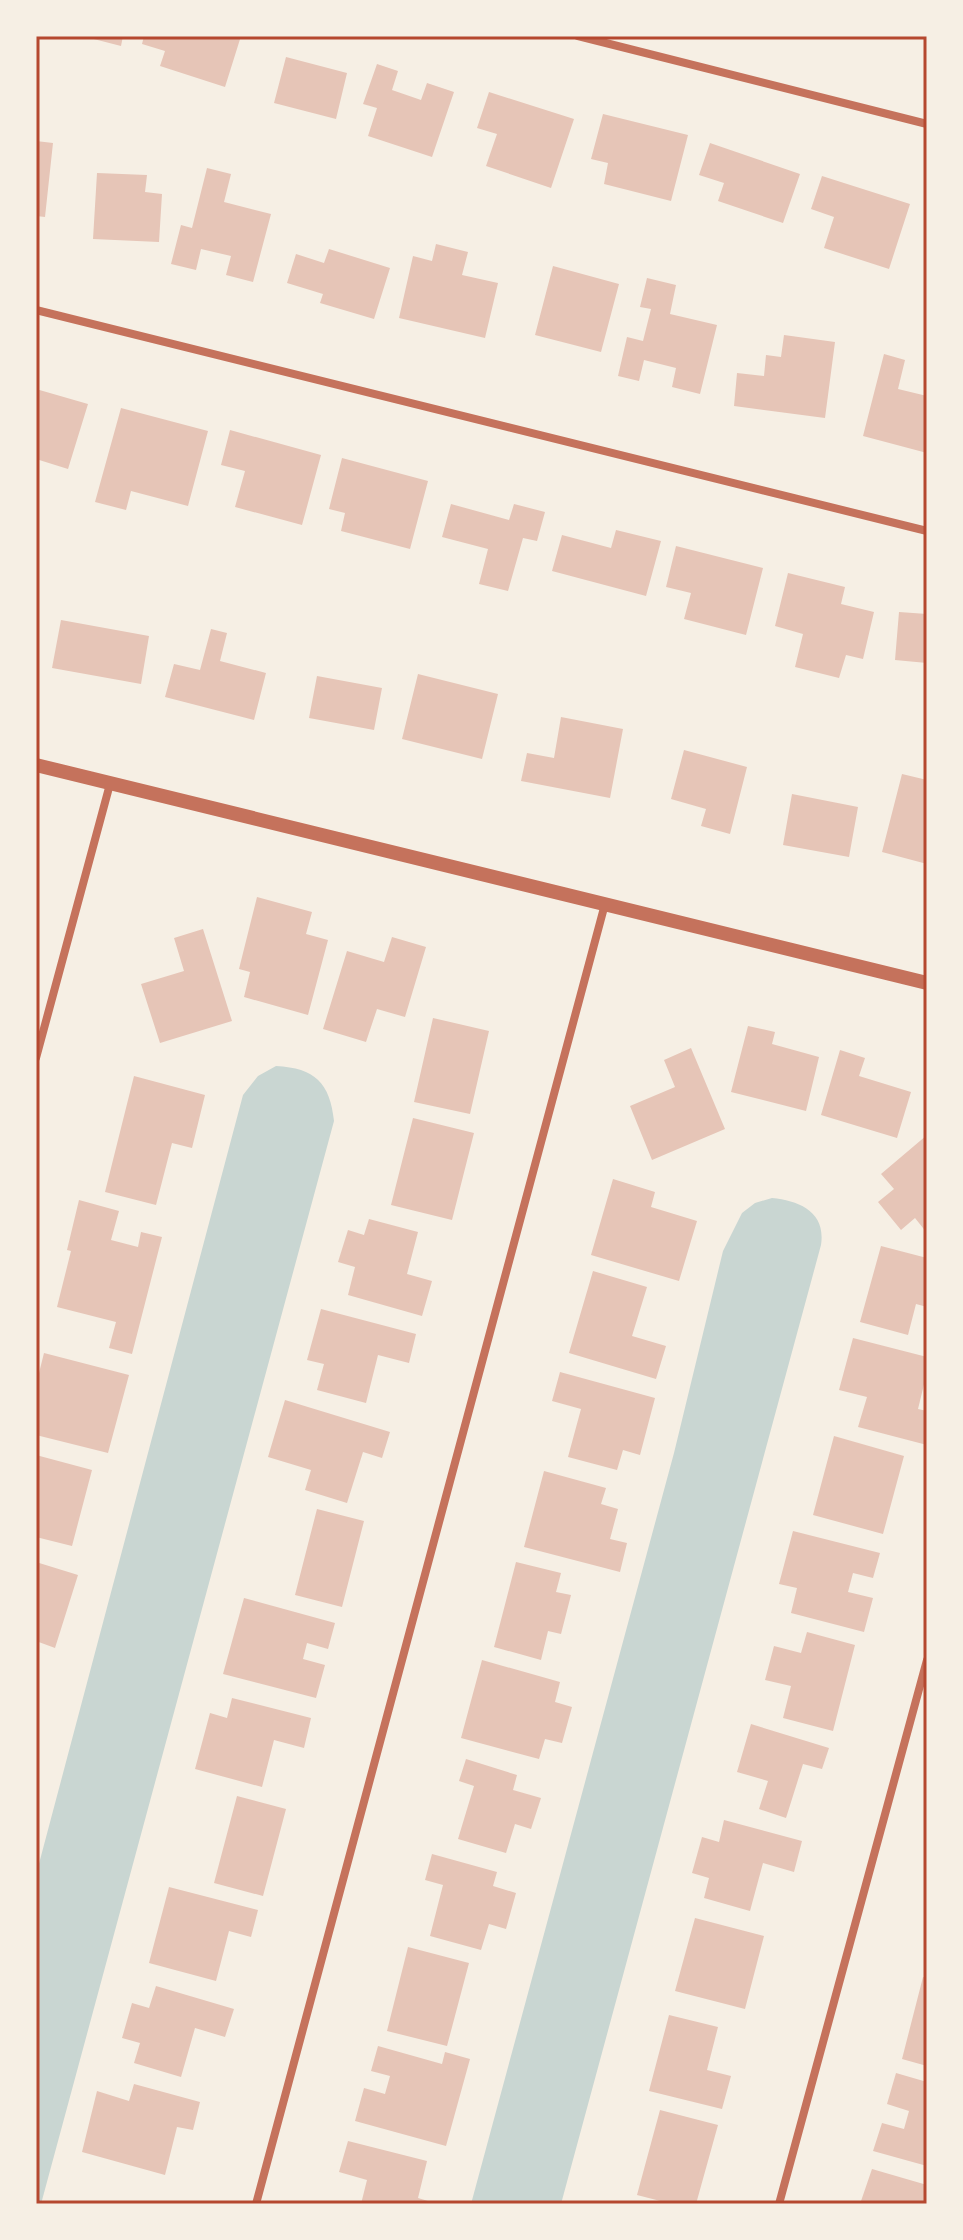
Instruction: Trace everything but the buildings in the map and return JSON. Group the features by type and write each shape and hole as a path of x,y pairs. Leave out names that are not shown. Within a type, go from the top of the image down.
{"street":[{"path":"578,36 927,124"},
{"path":"36,310 927,531"},
{"path":"36,765 927,983"},
{"path":"36,1058 110,784"},
{"path":"256,2204 605,904"},
{"path":"779,2204 927,1660"}],"shaded area":[{"path":"276,1066 301,1070 318,1080 329,1097 334,1121 41,2204 36,2204 36,1875 243,1095 258,1076"},
{"path":"772,1198 809,1210 819,1224 821,1245 561,2204 471,2204 674,1453 723,1251 742,1213 755,1203"}]}
